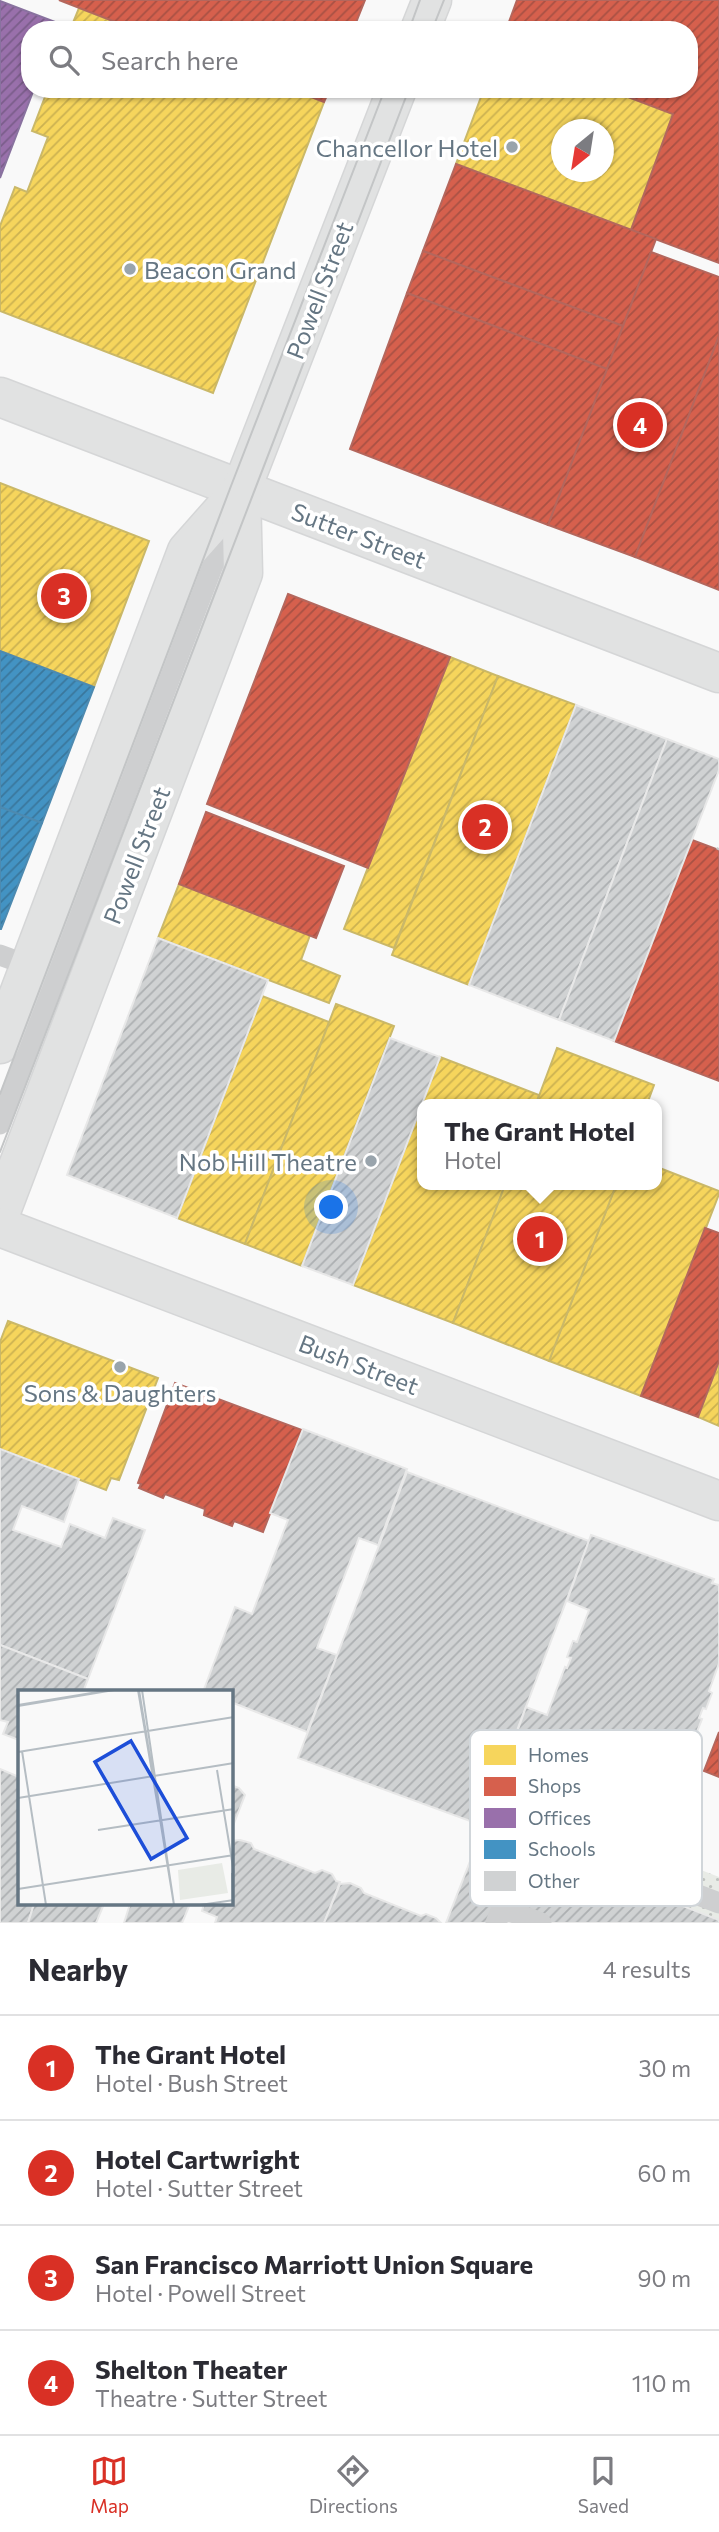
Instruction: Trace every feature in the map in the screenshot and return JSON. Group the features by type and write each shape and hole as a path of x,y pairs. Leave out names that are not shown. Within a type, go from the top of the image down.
{"street":[{"path":"424,21 432,0"},
{"name":"Powell Street","path":"0,1044 15,961 187,551 242,490 394,98"},
{"name":"Sutter Street","path":"0,397 719,673"},
{"name":"Powell Street","path":"0,1214 243,573 242,490"},
{"name":"Bush Street","path":"0,1227 719,1501"}],"lane":[{"path":"0,1124 242,490"},
{"path":"702,1896 719,1903"},
{"path":"496,1923 502,1909 541,1923"}],"shaded area":[{"path":"702,1870 719,1877 719,1920 683,1906 702,1906"}],"building: Homes":[{"path":"79,8 113,21 74,21"},
{"name":"Beacon Grand","path":"45,98 314,98 324,102 213,393 0,311 0,226 15,187 27,192 48,137 32,131"},
{"name":"Chancellor Hotel","path":"481,98 631,98 673,114 631,230 456,164"},
{"path":"0,483 149,541 94,687 0,651"},
{"path":"450,657 498,676 394,948 344,929"},
{"path":"498,676 576,705 469,985 392,955"},
{"path":"179,884 310,935 301,960 340,976 329,1003 158,938"},
{"path":"262,996 329,1022 245,1244 177,1218"},
{"path":"336,1004 394,1026 302,1266 245,1244"},
{"path":"557,1048 654,1085 649,1099 538,1099"},
{"path":"440,1057 539,1095 538,1099 424,1099"},
{"path":"417,1117 417,1190 503,1190 453,1323 353,1285"},
{"path":"662,1169 719,1191 641,1396 549,1361 614,1190 662,1190"},
{"path":"503,1190 614,1190 549,1361 453,1323"},
{"path":"8,1321 158,1378 119,1480 111,1478 106,1490 0,1449 0,1342"},
{"path":"719,1361 719,1426 698,1417"}],"building: Shops":[{"path":"59,0 365,0 357,21 113,21"},
{"path":"517,0 719,0 719,263 631,230 673,114 631,98 698,98 698,21 509,21"},
{"path":"456,164 656,239 623,326 423,251"},
{"path":"423,251 623,326 607,369 407,293"},
{"path":"651,252 719,277 719,336 635,557 548,525"},
{"path":"407,293 607,369 548,525 350,449"},
{"path":"719,336 719,590 635,557"},
{"path":"288,594 450,657 368,868 207,804"},
{"path":"206,812 344,866 316,938 179,884"},
{"path":"692,840 719,850 719,1081 614,1041"},
{"path":"705,1228 719,1233 719,1361 698,1417 641,1396"},
{"path":"175,1383 302,1430 263,1532 234,1521 232,1526 204,1515 205,1509 165,1494 163,1498 139,1488 141,1484 138,1483"},
{"path":"719,1732 719,1777 704,1771"}],"building: Offices":[{"path":"0,1 53,21 21,21 21,98 31,98 0,178"}],"building: Schools":[{"path":"0,651 94,687 42,823 0,807"},
{"path":"0,807 42,823 1,929 0,929"}],"building: Other":[{"path":"576,705 667,739 559,1020 469,985"},
{"path":"667,739 719,759 719,770 614,1041 559,1020"},
{"path":"158,938 268,980 177,1218 67,1175"},
{"name":"Nob Hill Theatre","path":"390,1038 440,1057 424,1099 417,1099 417,1117 353,1285 302,1266"},
{"path":"303,1429 407,1469 378,1545 359,1538 317,1648 337,1655 307,1732 233,1703 233,1690 204,1690 235,1607 252,1614 288,1520 270,1513"},
{"path":"0,1449 79,1479 64,1522 22,1506 13,1530 61,1547 70,1524 105,1538 113,1518 145,1530 88,1679 0,1645"},
{"path":"407,1472 589,1541 517,1730 470,1730 470,1821 298,1758"},
{"path":"591,1535 714,1579 712,1583 719,1585 719,1663 709,1691 712,1693 699,1718 702,1719 698,1730 518,1730 526,1707 547,1715 571,1658 567,1657 573,1641 577,1642 589,1610 567,1601"},
{"path":"0,1645 88,1679 84,1690 18,1690 18,1740 3,1734 8,1722 0,1720"},
{"path":"0,1769 18,1777 18,1906 33,1906 28,1923 0,1923"},
{"path":"233,1786 245,1795 233,1826"},
{"path":"233,1841 251,1843 254,1849 315,1873 322,1870 332,1874 336,1881 340,1882 324,1923 215,1923 217,1917 202,1911 203,1906 233,1906"},
{"path":"470,1861 470,1906 683,1906 719,1920 719,1923 446,1923"},
{"path":"350,1883 361,1888 364,1893 421,1916 426,1914 441,1923 324,1923 340,1884"},
{"path":"33,1906 103,1906 96,1923 28,1923"},
{"path":"129,1906 189,1906 182,1923 124,1923"}],"tram line":[{"path":"412,21 420,0"},
{"path":"436,21 444,0"},
{"path":"0,1094 382,98"},
{"path":"0,1152 406,98"}],"place":[{"name":"Chancellor Hotel","path":"512,147"},
{"name":"Beacon Grand","path":"130,269"},
{"name":"Shelton Theater","path":"640,425"},
{"name":"San Francisco Marriott Union Square","path":"64,596"},
{"name":"Hotel Cartwright","path":"485,827"},
{"name":"Nob Hill Theatre","path":"371,1161"},
{"name":"The Grant Hotel","path":"540,1239"},
{"name":"Sons & Daughters","path":"120,1367"}]}
